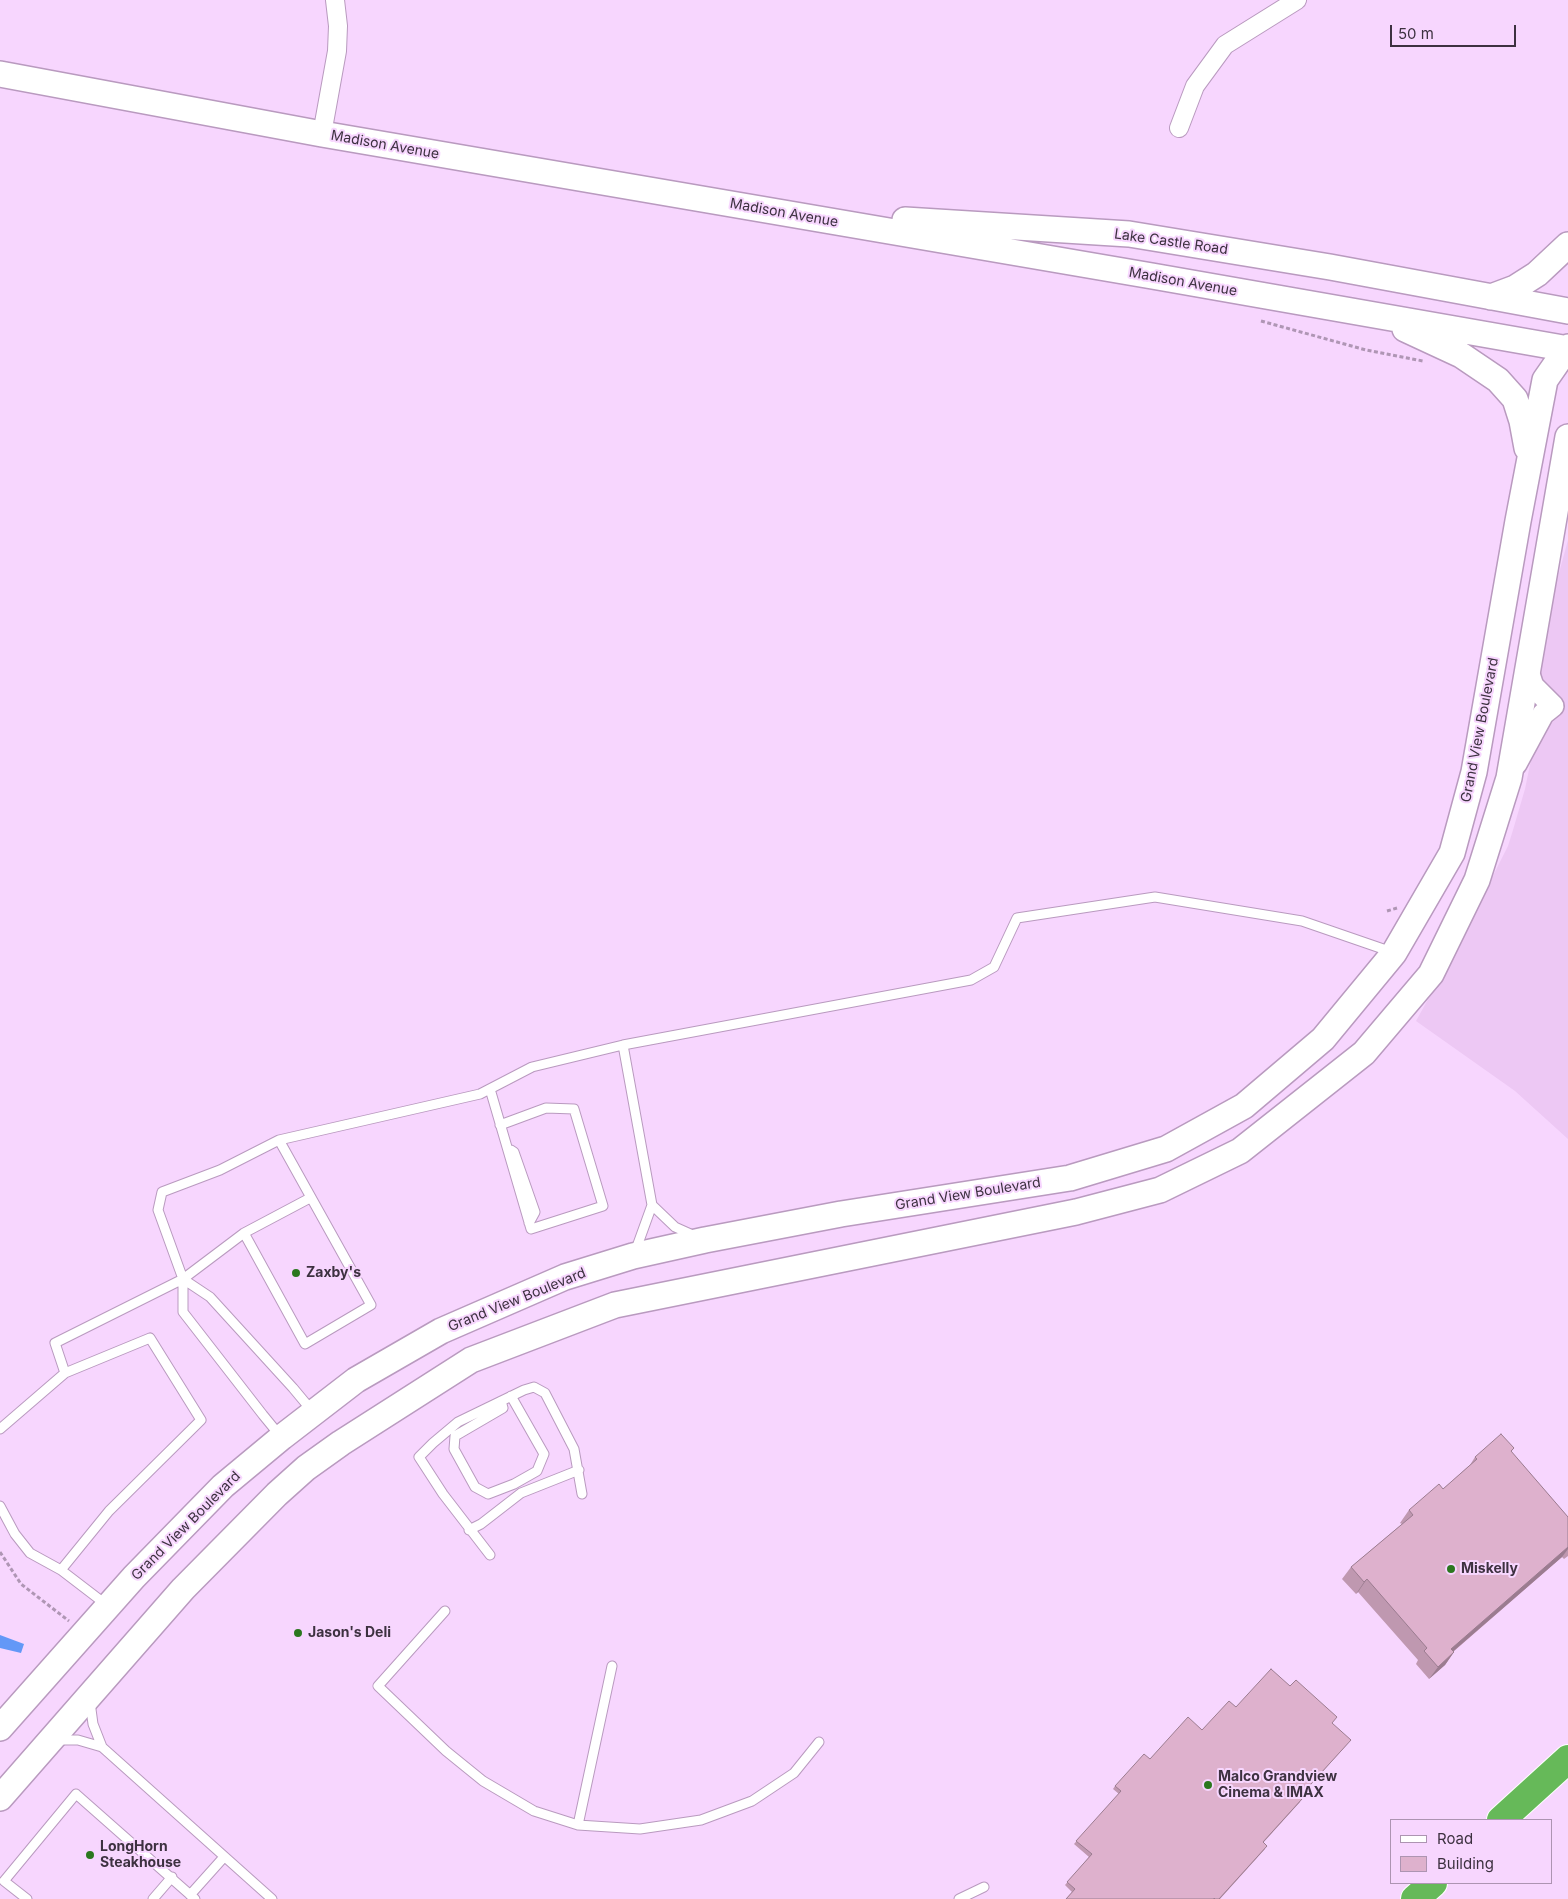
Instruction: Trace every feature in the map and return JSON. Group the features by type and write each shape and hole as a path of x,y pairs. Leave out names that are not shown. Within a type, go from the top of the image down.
{"highway":[{"path":"1502,1819 1568,1759"},
{"path":"1415,1899 1432,1884"}],"main road":[{"name":"Madison Avenue","path":"0,74 322,134 1568,349"},
{"name":"Lake Castle Road","path":"770,211 1129,234 1330,267 1568,311"},
{"path":"1491,296 1514,288 1537,274 1568,245"},
{"path":"1375,315 1460,355 1498,380 1515,399 1522,421 1529,460"},
{"name":"Grand View Boulevard","path":"0,1728 108,1606 223,1486 282,1437 356,1380 441,1331 565,1277 633,1256 841,1214 1070,1178 1166,1149 1244,1106 1323,1039 1394,953 1452,853 1474,772 1545,380 1568,349"},
{"path":"0,1798 183,1589 277,1494 306,1468 341,1443 471,1360 615,1304 1076,1212 1160,1190 1240,1151 1364,1053 1431,974 1476,880 1509,778 1564,476 1568,437"}],"street":[{"path":"322,134 336,51 338,26 335,0"},
{"path":"1179,128 1195,86 1225,45 1297,0"}],"lane":[{"path":"282,1437 183,1312 183,1279 158,1210 162,1192 220,1170 279,1140 480,1094 532,1067 623,1045 971,980 994,967 1017,918 1155,897 1302,921 1394,953"},
{"path":"623,1045 652,1205 633,1256"},
{"path":"490,1089 500,1125 531,1228 603,1206 574,1109 546,1108 500,1125"},
{"path":"244,1233 305,1344 371,1305 279,1140"},
{"path":"65,1373 55,1343 183,1279 244,1233 310,1198"},
{"path":"652,1205 675,1227 705,1240"},
{"path":"183,1279 210,1297 294,1388 314,1413"},
{"path":"0,1429 65,1373 150,1338 201,1420 109,1511 61,1570"},
{"path":"490,1555 442,1494 419,1457 458,1422 511,1396 534,1388 545,1392 574,1449 582,1494"},
{"path":"501,1401 503,1408 455,1436 454,1449 475,1487 488,1494 514,1484 537,1471 544,1454 511,1396"},
{"path":"469,1530 481,1524 521,1493 579,1470"},
{"path":"0,1506 15,1534 30,1553 61,1570 108,1606"},
{"path":"445,1611 378,1686 446,1751 483,1781 534,1811 578,1825 640,1829 701,1820 752,1801 766,1792 794,1773 819,1742"},
{"path":"578,1825 612,1666"},
{"path":"89,1697 93,1724 102,1747"},
{"path":"52,1740 78,1740 102,1747 272,1899"},
{"path":"27,1899 4,1881 76,1794 193,1897 224,1857"},
{"path":"154,1899 172,1877"},
{"path":"959,1899 984,1886"}],"path":[{"path":"1261,321 1366,350 1432,363"},
{"path":"1387,911 1397,908 1402,904"},
{"path":"0,1552 21,1584 75,1626"}],"shaded area":[{"path":"1568,540 1568,1139 1515,1091 1416,1021 1458,945 1508,846 1525,789 1545,691 1537,679 1548,613"}],"water":[{"path":"0,1635 24,1644 21,1653 0,1648"}],"building":[{"name":"Miskelly","path":"1501,1434 1514,1448 1511,1451 1568,1517 1568,1547 1451,1649 1454,1652 1438,1667 1424,1651 1427,1648 1367,1579 1364,1582 1351,1567 1413,1515 1409,1510 1439,1484 1443,1489 1477,1459 1475,1457"},
{"name":"Malco Grandview Cinema & IMAX","path":"1271,1669 1290,1686 1296,1680 1337,1717 1332,1723 1351,1740 1300,1796 1302,1799 1263,1842 1267,1846 1219,1899 1066,1899 1075,1889 1067,1882 1092,1854 1076,1841 1121,1791 1115,1786 1144,1754 1150,1759 1188,1717 1202,1730 1229,1701 1236,1707"}],"place":[{"name":"Zaxby's","path":"296,1273"},
{"name":"Miskelly","path":"1451,1569"},
{"name":"Jason's Deli","path":"298,1633"},
{"name":"Malco Grandview Cinema & IMAX","path":"1208,1785"},
{"name":"LongHorn Steakhouse","path":"90,1855"}]}
